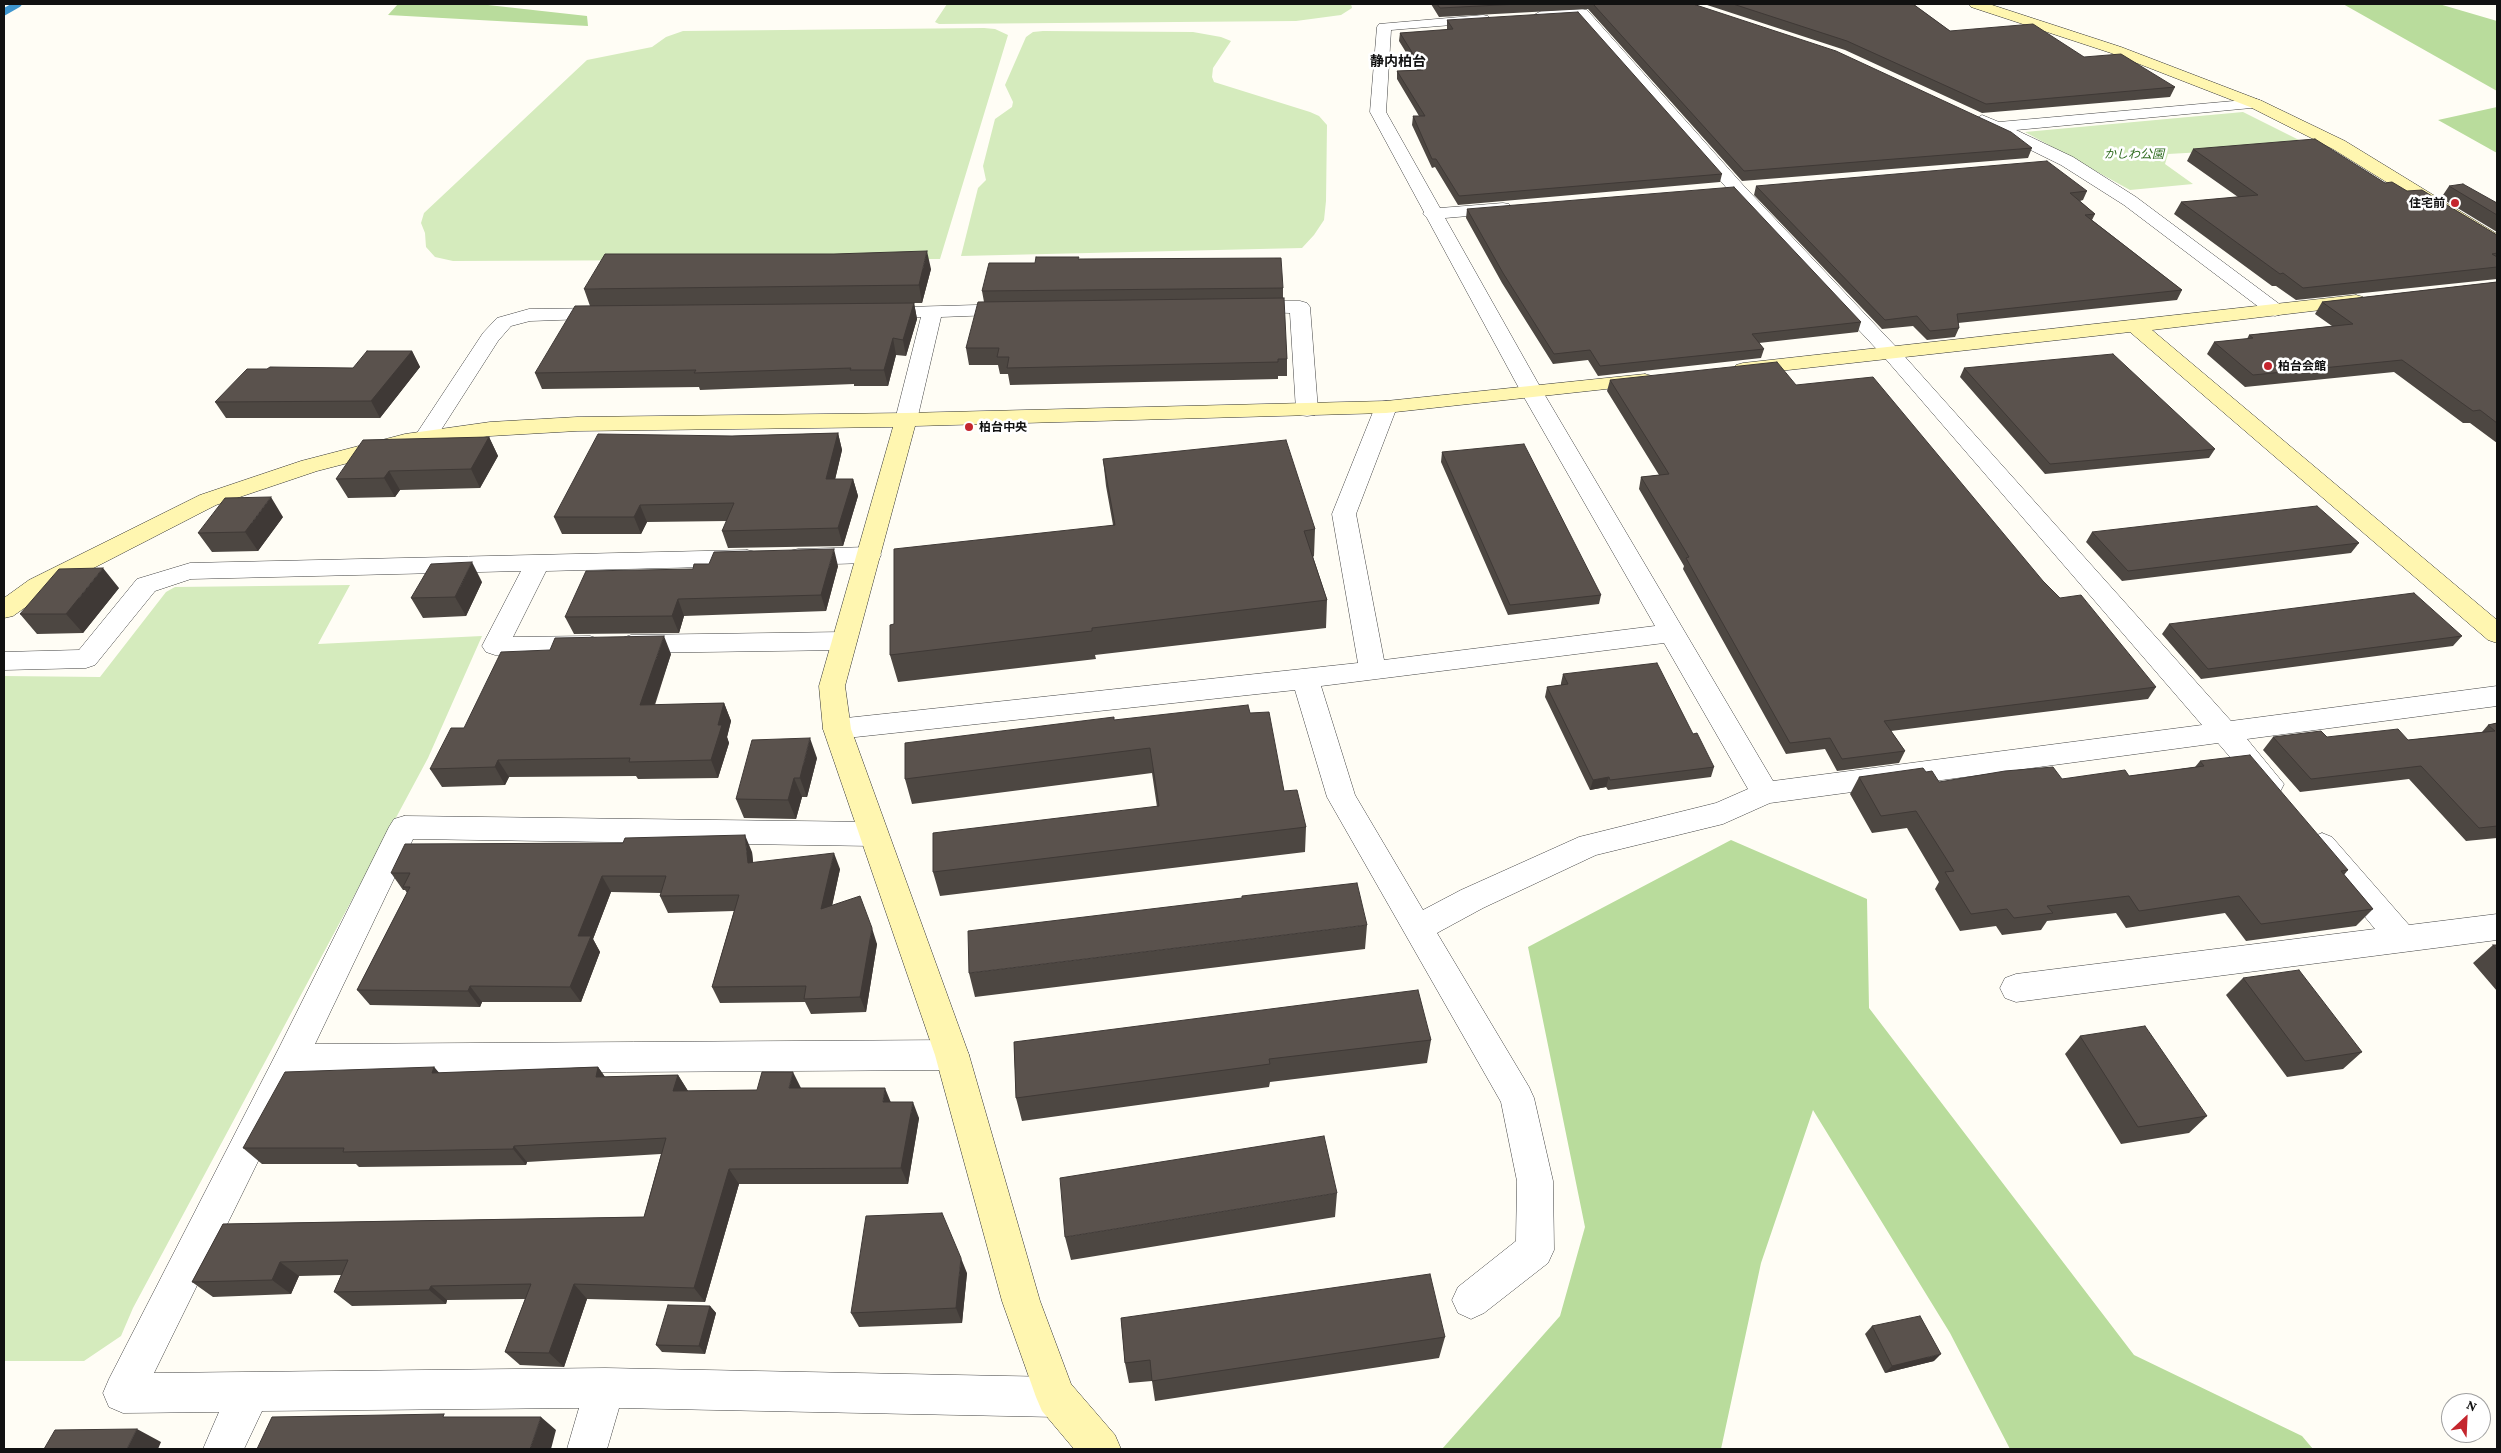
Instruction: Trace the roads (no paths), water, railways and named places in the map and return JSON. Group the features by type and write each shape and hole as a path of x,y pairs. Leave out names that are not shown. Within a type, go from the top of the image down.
{"street":[{"path":"1976,4 2116,50 2256,104 2338,145 2497,242"},
{"path":"1523,16 1582,13 1737,190 1891,353 2226,731 2289,806"},
{"path":"1494,18 1397,25 1384,28 1378,112 1432,214 1532,392 1765,794"},
{"path":"1996,127 2256,104"},
{"path":"1972,115 2067,161 2130,201 2275,310"},
{"path":"2038,164 2067,161"},
{"path":"1717,191 1756,188"},
{"path":"1432,214 1521,207"},
{"path":"1726,371 2372,300"},
{"path":"1231,307 1300,306 1307,410"},
{"path":"864,312 1032,310"},
{"path":"933,311 906,420 832,686 837,729 952,1055 1021,1301 1056,1397 1101,1449"},
{"path":"424,438 490,338 504,322 529,315 628,314"},
{"path":"2134,326 2497,634"},
{"path":"4,610 38,586 208,500 309,466 424,438 490,429 577,424 906,420 1386,407 1668,377"},
{"path":"1374,671 1344,514 1386,407"},
{"path":"4,661 86,659 146,585 190,571 869,555"},
{"path":"538,562 495,646 844,641"},
{"path":"837,729 1305,680 1670,633"},
{"path":"1305,680 1341,797 1518,1098 1535,1181 1535,1250 1471,1300"},
{"path":"1418,928 1472,899 1589,845 1723,813 1765,794 2497,696"},
{"path":"873,834 404,827 291,1059 123,1393 605,1388 1056,1397"},
{"path":"2308,828 2402,939"},
{"path":"2016,988 2497,927"},
{"path":"291,1059 952,1055"},
{"path":"587,1449 605,1388"},
{"path":"223,1449 250,1392"}],"waterway":[{"path":"4,12 18,4"}],"place":[{"name":"住宅前","path":"2455,203"},
{"name":"柏台会館","path":"2268,366"},
{"name":"柏台中央","path":"969,427"}],"district":[{"name":"静内柏台","path":"1398,62"}],"park label":[{"name":"かしわ公園","path":"2134,154"}]}
